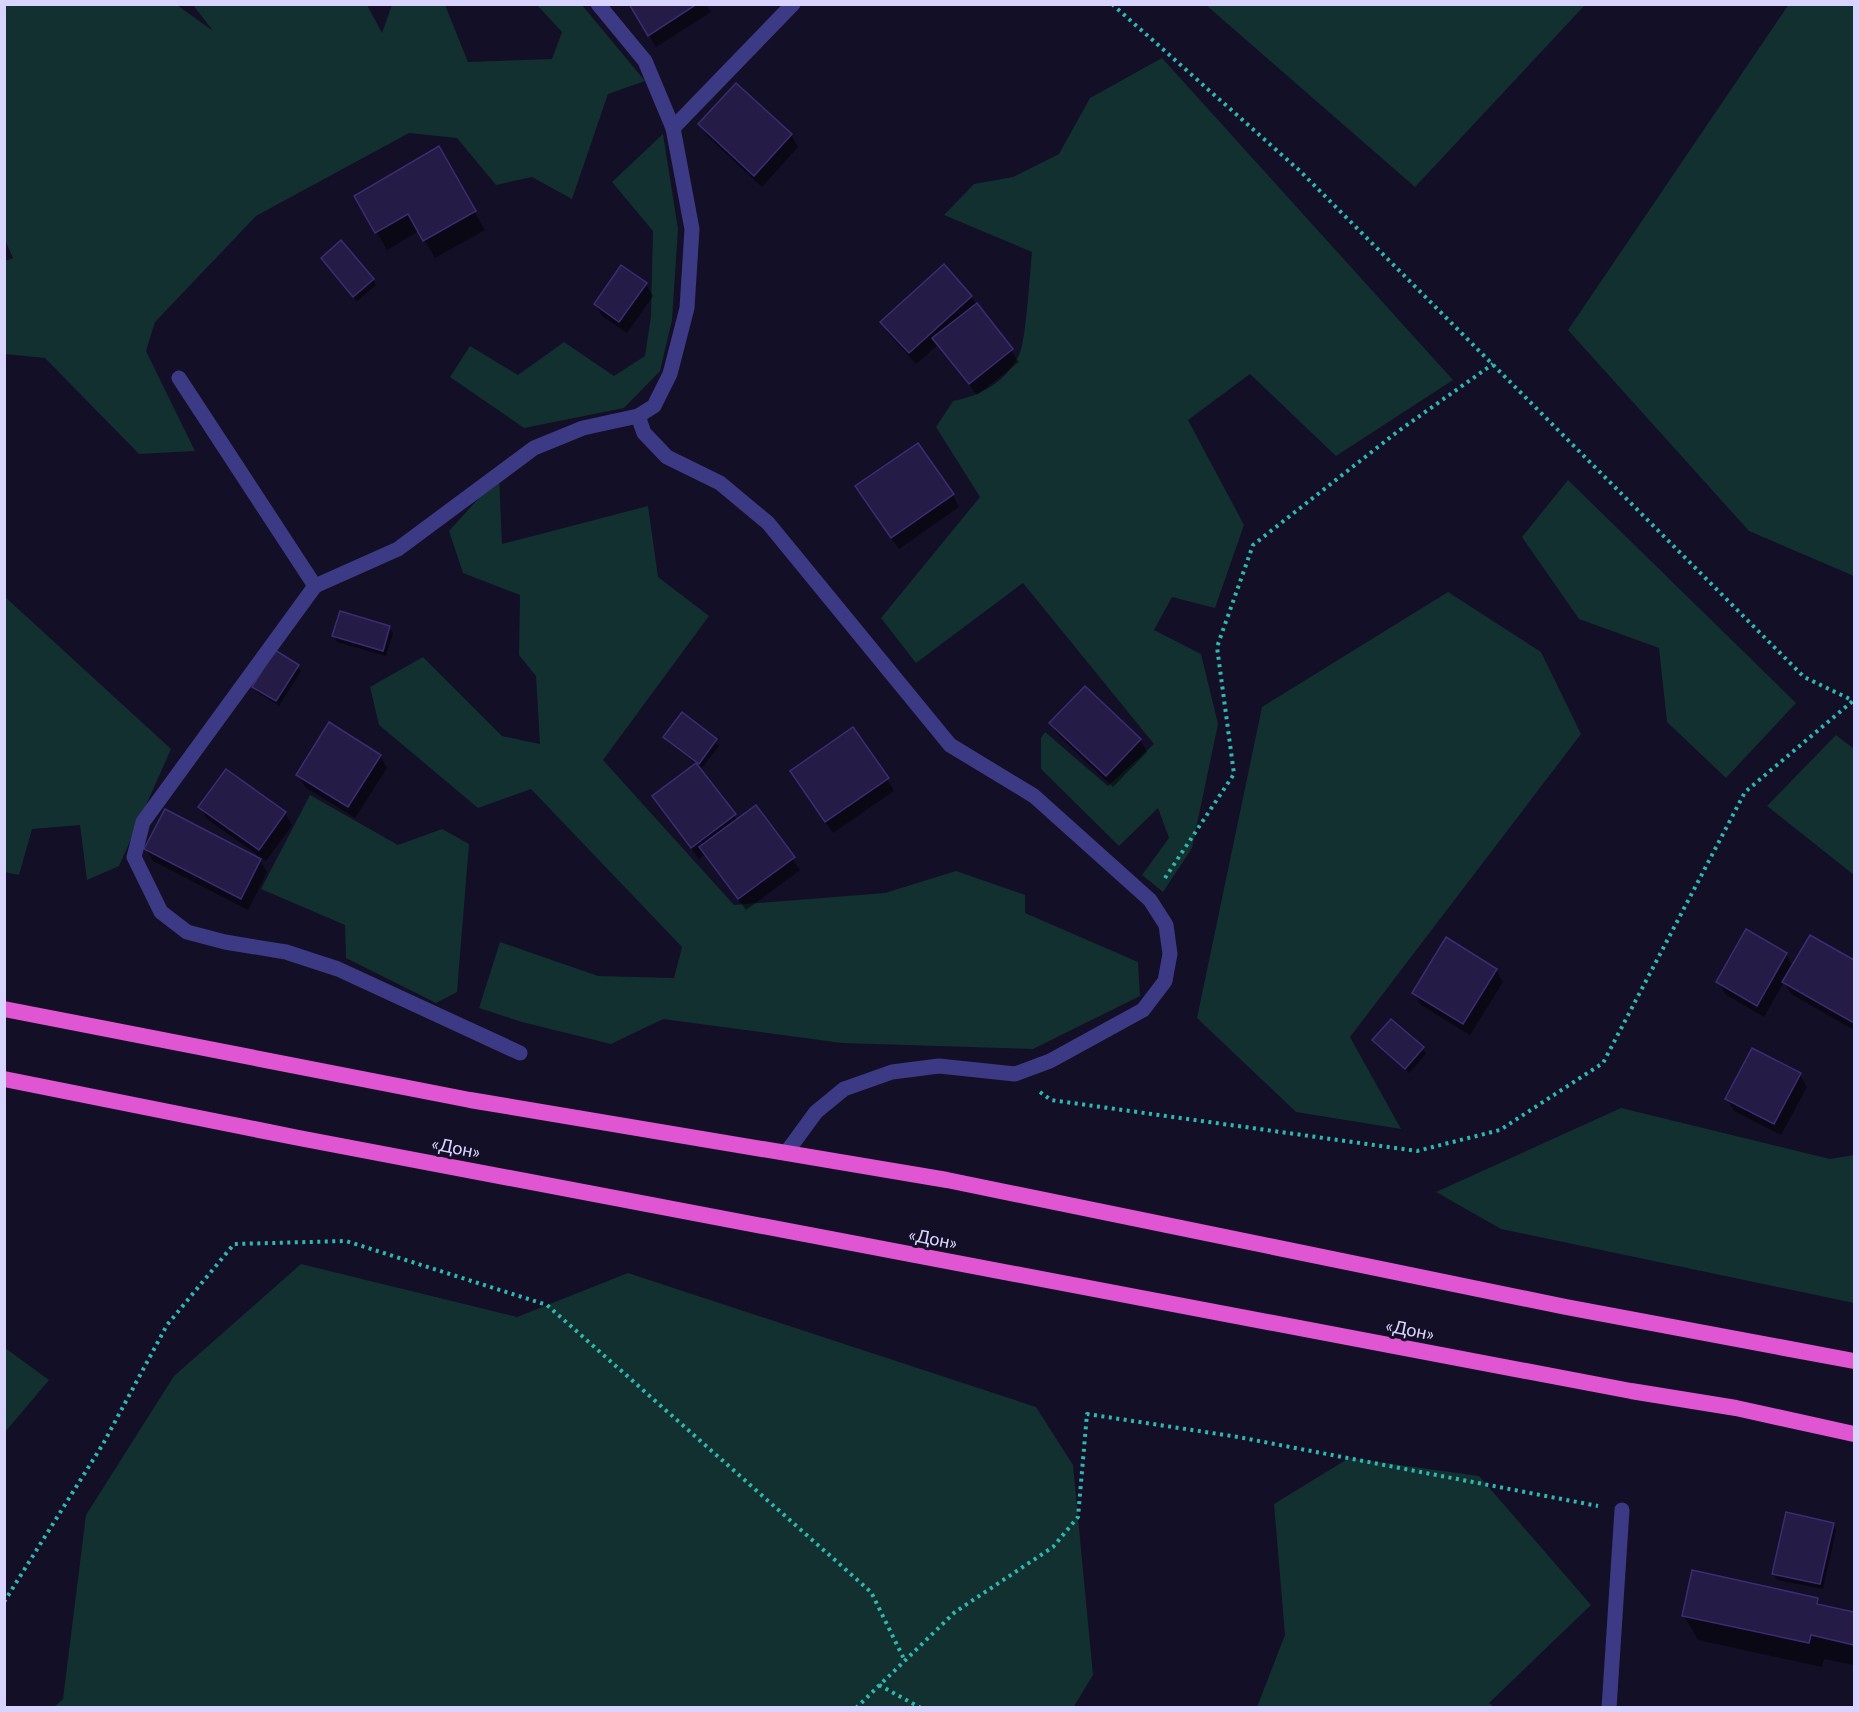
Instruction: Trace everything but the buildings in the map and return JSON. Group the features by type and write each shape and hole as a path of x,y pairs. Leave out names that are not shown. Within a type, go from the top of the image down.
{"highway":[{"path":"4,1009 470,1100 947,1180 1566,1307 1854,1361"},
{"name":"«Дон»","path":"4,1079 988,1270 1631,1391 1736,1408 1854,1434"}],"street":[{"path":"520,1053 338,969 286,952 187,932 161,912 134,857 143,822 315,586 398,549 534,448 583,428 638,416 654,405 670,374 687,308 692,229 673,128 645,61 598,4"},
{"path":"673,128 793,4"},
{"path":"179,378 315,586"},
{"path":"638,416 644,433 667,457 720,483 768,523 950,745 1034,796 1150,900 1166,925 1170,954 1165,981 1143,1010 1050,1061 1015,1074 939,1066 892,1072 844,1089 816,1112 786,1153"},
{"path":"1609,1707 1622,1510"}],"path":[{"path":"1015,1074 1051,1100 1417,1151 1500,1130 1602,1063 1745,792 1854,701 1804,677 1300,171 1112,4"},
{"path":"1150,900 1234,774 1217,647 1253,545 1397,432 1493,364"},
{"path":"4,1602 103,1444 167,1325 234,1244 346,1241 547,1305 871,1592 905,1661"},
{"path":"856,1707 955,1612 1053,1547 1078,1517 1087,1414 1250,1439 1622,1510"},
{"path":"879,1685 921,1707"}],"green space":[{"path":"1789,4 1854,5 1854,576 1749,531 1568,330"},
{"path":"5,5 177,5 213,31 193,5 367,5 382,33 392,5 445,5 468,62 552,59 562,32 537,5 582,5 645,81 608,94 572,199 532,177 496,185 457,138 409,133 256,216 155,322 146,351 195,451 139,454 45,358 5,354 5,261 13,258 5,240"},
{"path":"1206,5 1585,5 1415,187"},
{"path":"1162,58 1453,380 1336,456 1250,374 1188,420 1244,525 1215,608 1172,597 1154,630 1201,654 1218,724 1192,848 1163,892 1142,875 1169,838 1158,808 1119,846 1041,769 1041,738 1045,732 1108,786 1154,744 1023,583 916,663 881,618 980,497 936,427 953,401 983,391 1007,373 1019,355 1024,336 1032,252 944,215 974,184 1013,177 1059,154 1090,98"},
{"path":"663,134 678,229 672,320 660,371 624,408 524,428 450,377 470,346 518,375 564,342 614,376 645,356 651,316 653,231 612,182"},
{"path":"499,476 502,544 648,506 658,577 709,616 603,760 734,905 885,893 956,871 1025,895 1025,913 1138,962 1140,996 1033,1049 842,1043 663,1019 611,1044 522,1022 479,1008 500,942 598,976 674,978 682,947 531,789 478,808 379,725 370,687 423,657 502,736 540,744 536,676 519,655 520,595 463,573 449,531"},
{"path":"1568,480 1796,703 1726,778 1667,722 1659,648 1579,619 1522,537"},
{"path":"1448,592 1541,652 1581,734 1350,1037 1401,1129 1296,1112 1197,1018 1262,707"},
{"path":"4,596 171,749 119,866 87,880 80,825 32,829 19,875 5,872"},
{"path":"1836,735 1854,749 1854,875 1767,806"},
{"path":"310,795 398,845 442,829 469,844 457,992 436,1003 346,958 345,925 261,889"},
{"path":"1621,1108 1830,1159 1854,1155 1854,1303 1501,1229 1436,1192"},
{"path":"301,1264 517,1317 628,1273 1036,1407 1073,1465 1093,1675 1073,1708 54,1707 63,1699 86,1515 174,1376"},
{"path":"5,1348 49,1380 5,1432"},
{"path":"1349,1458 1479,1476 1591,1605 1489,1703 1494,1707 1257,1707 1285,1635 1274,1504"}]}
